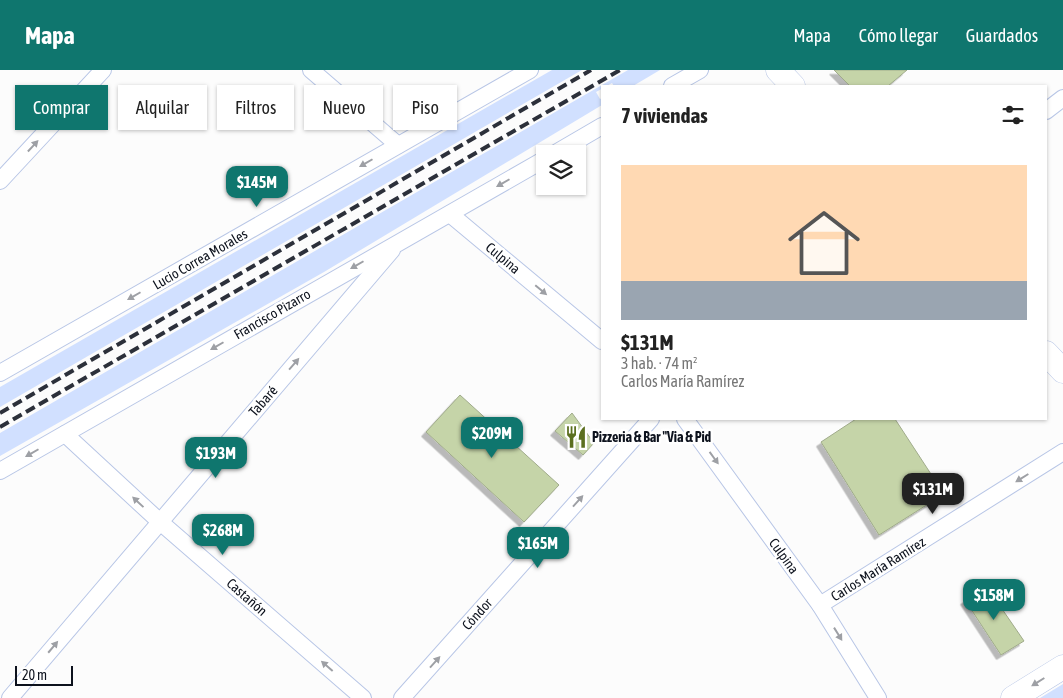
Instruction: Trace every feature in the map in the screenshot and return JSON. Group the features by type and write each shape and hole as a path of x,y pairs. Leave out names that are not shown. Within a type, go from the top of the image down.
{"main road":[{"path":"778,70 792,85"},
{"path":"1047,354 1063,371"},
{"path":"1013,698 1063,667"}],"street":[{"path":"0,181 103,70"},
{"path":"311,70 398,145"},
{"name":"Lucio Correa Morales","path":"0,373 530,70"},
{"path":"674,85 700,70"},
{"path":"1047,110 1063,98"},
{"path":"569,145 601,127"},
{"name":"Francisco Pizarro","path":"0,471 536,164"},
{"name":"Culpina","path":"450,214 601,340"},
{"name":"Tabaré","path":"10,698 159,521 400,241"},
{"name":"Cóndor","path":"402,698 650,420"},
{"name":"Culpina","path":"686,420 820,605 878,698"},
{"name":"Castañón","path":"65,434 159,521 363,698"},
{"name":"Carlos María Ramírez","path":"820,605 1063,452"}],"shaded area":[{"path":"552,70 582,70 0,407 0,387 448,130 457,130 457,125"},
{"path":"628,70 660,70 635,85 613,85 612,83 602,85"},
{"path":"601,86 601,89 596,92 601,98 601,106 324,272 0,456 0,433"},
{"path":"1063,684 1063,698 1040,698"}],"building":[{"path":"834,70 907,70 889,85 849,85"},
{"path":"460,395 559,485 524,522 426,432"},
{"name":"Pizzeria & Bar \"Via & Pid","path":"572,413 594,443 583,455 555,431"},
{"path":"854,420 896,420 944,494 879,535 821,442"},
{"path":"987,587 1024,641 1001,655 965,600"}],"railway":[{"path":"0,413 591,70"},
{"path":"0,427 620,70"}],"place":[{"name":"Pizzeria & Bar \"Via & Pid","path":"576,437"}]}
